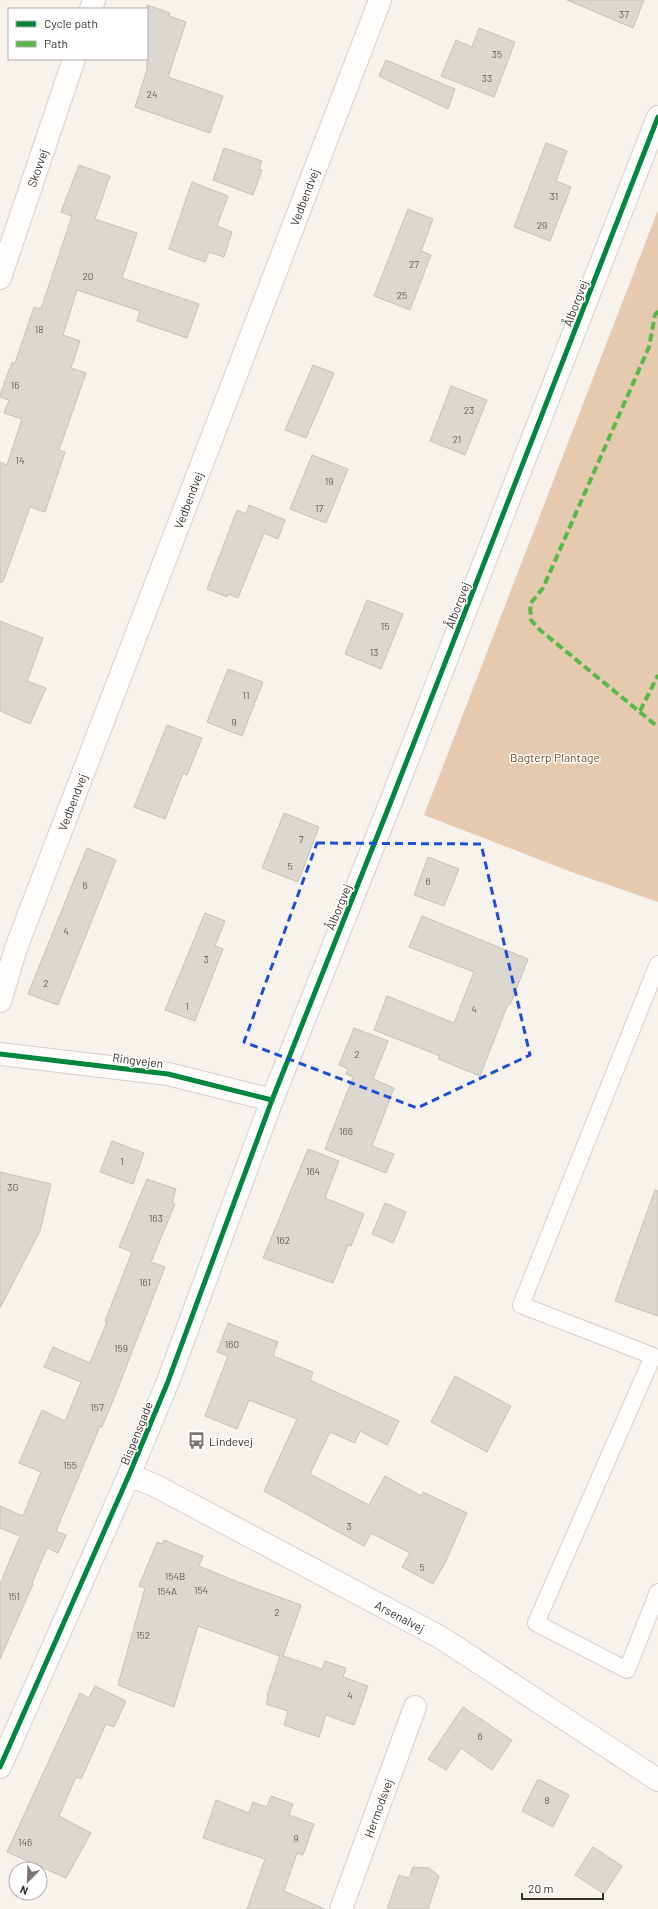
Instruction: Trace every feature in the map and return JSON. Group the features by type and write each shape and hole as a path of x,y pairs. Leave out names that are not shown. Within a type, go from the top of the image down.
{"street":[{"name":"Vedbendvej","path":"0,1001 19,941 380,0"},
{"name":"Skovvej","path":"0,278 74,60"},
{"name":"Ålborgvej","path":"272,1100 390,804 658,117"},
{"name":"Ringvejen","path":"0,1054 168,1074 272,1100"},
{"name":"Bispensgade","path":"0,1767 129,1475 167,1384 272,1100"},
{"name":"Arsenalvej","path":"129,1475 156,1486 440,1637 658,1780"},
{"name":"Hermodsvej","path":"341,1909 415,1707"}],"lane":[{"path":"658,964 521,1305 652,1356 536,1623 627,1670 658,1592"}],"highlighted area":[{"path":"317,843 481,844 530,1055 417,1108 244,1042"}],"green space":[{"name":"Bagterp Plantage","path":"658,210 658,902 577,874 424,815"}],"building":[{"path":"567,0 644,0 633,28"},
{"path":"147,5 170,13 169,16 186,22 168,77 223,96 210,133 135,107 147,70"},
{"path":"479,28 515,42 494,97 441,76 456,40 472,47"},
{"path":"386,60 455,89 448,109 379,76"},
{"path":"546,143 567,151 556,181 571,187 550,241 514,227"},
{"path":"224,148 262,161 259,169 262,170 253,195 213,180"},
{"path":"79,165 110,176 95,219 137,233 122,278 199,304 187,338 137,321 140,311 77,290 63,335 80,341 71,368 86,373 59,450 65,452 45,512 30,507 3,582 0,582 0,462 7,465 22,419 4,413 9,400 0,397 0,395 12,362 15,363 34,307 41,309 72,216 61,212"},
{"path":"192,182 228,196 217,226 232,232 224,257 209,252 205,262 169,249"},
{"path":"408,209 433,219 421,251 431,255 410,310 374,296"},
{"path":"313,365 334,373 306,438 285,430"},
{"path":"451,386 487,400 465,455 430,441"},
{"path":"312,455 348,469 326,523 290,509"},
{"path":"249,505 285,520 278,539 264,533 238,598 228,594 227,597 207,589 237,510 246,514"},
{"path":"367,600 403,614 381,669 345,654"},
{"path":"0,621 43,638 27,681 46,688 30,724 0,711"},
{"path":"228,669 263,682 242,736 207,722"},
{"path":"167,725 202,738 187,775 183,773 165,819 134,807"},
{"path":"284,813 319,827 298,882 262,868"},
{"path":"87,848 116,860 58,1005 28,994"},
{"path":"428,857 459,869 444,906 414,895"},
{"path":"205,913 225,921 215,946 223,949 195,1021 165,1010"},
{"path":"422,916 528,959 510,1005 508,1004 480,1076 438,1059 440,1056 374,1030 387,996 454,1023 474,972 409,947"},
{"path":"354,1028 388,1041 373,1079 394,1088 372,1146 394,1154 386,1173 325,1149 353,1077 346,1074 348,1069 339,1065"},
{"path":"112,1141 144,1153 133,1184 100,1172"},
{"path":"308,1149 339,1161 325,1198 364,1214 351,1246 348,1245 333,1283 263,1258"},
{"path":"0,1172 51,1184 40,1231 0,1308"},
{"path":"147,1179 176,1189 172,1203 175,1204 151,1262 165,1267 102,1427 100,1426 56,1531 66,1535 58,1553 47,1548 0,1659 0,1584 20,1536 0,1528 0,1506 23,1516 41,1472 19,1463 42,1410 65,1421 81,1382 44,1367 53,1347 90,1363 107,1322 105,1321 132,1252 119,1247"},
{"path":"655,1190 658,1191 658,1316 615,1301"},
{"path":"385,1203 406,1212 393,1243 372,1234"},
{"path":"228,1323 278,1342 273,1356 313,1372 310,1380 399,1421 387,1445 360,1431 355,1443 330,1432 310,1474 369,1505 385,1476 421,1496 423,1492 467,1513 446,1561 433,1584 402,1567 410,1553 371,1533 364,1546 264,1491 297,1419 249,1400 237,1429 205,1416 228,1356 217,1352"},
{"path":"455,1376 511,1406 487,1452 431,1422"},
{"path":"164,1540 203,1556 199,1566 301,1605 283,1656 322,1669 325,1661 346,1668 343,1677 368,1686 354,1725 326,1715 319,1737 284,1725 288,1711 266,1704 267,1696 280,1656 198,1626 174,1707 118,1685 145,1588 139,1586 157,1542 162,1544"},
{"path":"95,1686 126,1701 114,1727 106,1724 81,1779 76,1777 59,1816 91,1833 66,1878 48,1870 48,1861 27,1861 7,1852 80,1693 89,1698"},
{"path":"463,1707 512,1740 492,1770 461,1748 446,1770 428,1759"},
{"path":"538,1779 569,1795 553,1827 522,1811"},
{"path":"271,1796 293,1804 289,1815 314,1824 303,1855 297,1853 284,1891 325,1909 247,1909 265,1859 203,1838 216,1800 249,1813 253,1802 267,1807"},
{"path":"593,1847 622,1866 604,1894 575,1875"},
{"path":"413,1867 429,1868 439,1876 428,1909 387,1909 399,1875 409,1878"}],"marked path":[{"path":"658,311 655,315 649,347 543,588 530,604 531,620 540,630 658,727"},
{"path":"640,711 658,675"}],"cycle path":[{"path":"0,1767 129,1475 167,1384 272,1100 390,804 658,117"},
{"path":"0,1054 168,1074 272,1100"}],"place":[{"name":"Lindevej","path":"196,1441"}]}
